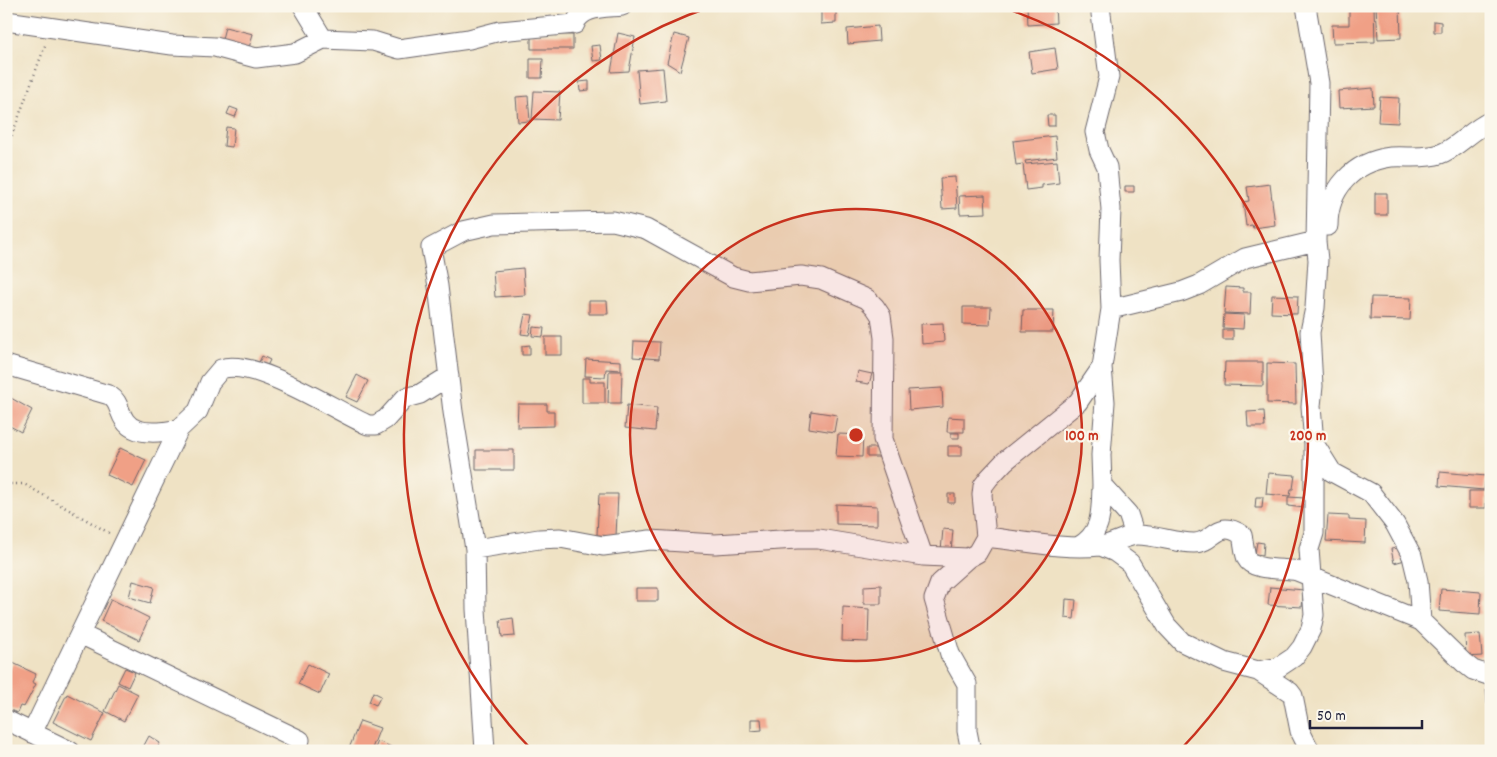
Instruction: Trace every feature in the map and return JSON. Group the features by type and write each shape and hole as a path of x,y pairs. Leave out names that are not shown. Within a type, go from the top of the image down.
{"street":[{"path":"303,6 306,14 323,39"},
{"path":"6,21 172,45 215,47 256,58 295,53 323,39 373,41 399,49 469,39 500,31 575,24 578,17 584,11 622,6"},
{"path":"1078,547 1090,540 1097,528 1101,513 1101,455 1105,402 1102,367 1111,309 1109,184 1107,167 1099,150 1095,132 1109,77 1100,6"},
{"path":"1258,671 1286,663 1302,647 1311,629 1314,615 1313,579 1309,549 1314,533 1314,444 1310,332 1315,308 1319,83 1306,6"},
{"path":"1111,309 1181,292 1199,285 1245,258 1317,250 1328,240 1330,202 1342,182 1348,177 1362,167 1384,158 1439,154 1449,150 1477,127 1491,121"},
{"path":"485,751 476,610 475,550 453,412 431,248 463,231 494,224 614,220 646,229 717,269 749,281 801,276 821,279 867,299 881,316 885,383 883,438 923,556"},
{"path":"6,365 109,395 117,400 126,422 137,430 157,432 179,430"},
{"path":"32,733 179,430 198,411 215,376 221,369 238,365 262,372 368,425 376,425 386,419 405,398 420,394 449,376"},
{"path":"971,751 966,723 967,684 950,654 934,599 940,583 968,558 977,553 986,537 982,495 983,486 1004,461 1078,402 1102,367"},
{"path":"420,394 453,412"},
{"path":"1314,444 1332,472 1370,493 1395,524 1414,565 1418,581 1421,621"},
{"path":"1102,485 1128,514 1135,535"},
{"path":"986,537 1078,547 1101,546 1123,541 1135,535 1194,543 1220,529 1234,530 1242,535 1247,559 1251,564 1264,568 1279,567 1296,571 1421,621 1464,663 1473,670 1491,676"},
{"path":"475,550 539,539 560,538 603,546 650,540 715,544 818,539 923,556 968,558"},
{"path":"1101,546 1115,552 1130,563 1174,636 1212,658 1258,671 1293,696 1300,731 1310,751"},
{"path":"1279,567 1309,549"},
{"path":"80,634 300,740"},
{"path":"6,720 70,751"}],"path":[{"path":"6,144 12,135 52,28"},
{"path":"6,484 24,484 124,542"}],"building":[{"path":"821,6 836,6 836,23 821,24"},
{"path":"1027,6 1055,6 1056,23 1028,25"},
{"path":"1349,6 1374,6 1375,42 1333,43 1332,25 1349,25"},
{"path":"1376,6 1400,6 1401,38 1378,39"},
{"path":"1434,21 1441,22 1441,32 1434,32"},
{"path":"878,26 879,41 848,44 847,29"},
{"path":"225,27 253,34 248,51 221,43"},
{"path":"618,33 635,37 629,71 611,72"},
{"path":"531,34 573,35 573,49 531,49"},
{"path":"674,34 689,38 680,71 667,63"},
{"path":"600,45 602,60 593,61 591,46"},
{"path":"1055,48 1058,69 1032,73 1029,52"},
{"path":"530,59 543,59 542,78 530,78"},
{"path":"663,68 666,101 640,104 637,70"},
{"path":"589,81 589,90 580,91 579,82"},
{"path":"1373,88 1374,106 1339,108 1338,91"},
{"path":"534,91 560,92 558,120 532,119"},
{"path":"528,96 530,121 518,122 516,97"},
{"path":"1380,97 1399,98 1398,123 1378,122"},
{"path":"230,107 238,110 235,117 227,114"},
{"path":"1047,115 1055,115 1055,126 1048,126"},
{"path":"226,127 234,128 232,147 224,146"},
{"path":"1055,136 1057,157 1025,161 1026,164 1057,161 1059,183 1042,185 1042,188 1026,190 1023,164 1016,165 1013,141"},
{"path":"955,177 957,208 942,209 940,178"},
{"path":"1270,184 1275,225 1253,228 1252,225 1246,226 1243,202 1249,201 1247,187"},
{"path":"1125,186 1134,186 1134,192 1125,192"},
{"path":"1375,193 1387,193 1387,215 1375,215"},
{"path":"985,195 986,213 960,214 959,196"},
{"path":"523,268 525,295 495,297 493,271"},
{"path":"1226,287 1243,288 1243,292 1251,292 1250,314 1224,313"},
{"path":"1272,295 1298,296 1297,314 1271,313"},
{"path":"1371,297 1411,298 1410,320 1370,319"},
{"path":"589,301 607,301 608,314 589,314"},
{"path":"963,307 991,307 990,325 963,324"},
{"path":"1023,310 1054,310 1053,332 1022,332"},
{"path":"525,314 533,315 529,335 521,334"},
{"path":"1224,314 1244,315 1243,329 1223,328"},
{"path":"943,323 944,342 922,344 921,324"},
{"path":"533,327 544,328 543,337 532,336"},
{"path":"1223,330 1233,330 1233,340 1223,340"},
{"path":"545,337 562,337 562,355 545,355"},
{"path":"634,341 660,342 659,359 633,357"},
{"path":"530,345 530,355 522,355 522,346"},
{"path":"262,356 270,360 267,366 259,362"},
{"path":"586,359 621,361 621,370 606,369 605,377 585,376"},
{"path":"1225,362 1263,362 1263,386 1224,385"},
{"path":"1267,363 1295,364 1296,404 1267,403"},
{"path":"609,371 622,371 621,403 608,403"},
{"path":"858,371 872,374 869,384 856,382"},
{"path":"357,375 368,381 357,402 346,397"},
{"path":"582,378 590,378 590,382 605,382 605,403 582,403"},
{"path":"942,388 943,407 909,410 908,390"},
{"path":"11,398 32,410 21,432 6,424 6,407"},
{"path":"518,404 547,404 547,411 554,411 554,426 517,427"},
{"path":"627,405 657,408 655,431 625,428"},
{"path":"811,411 837,415 834,432 809,428"},
{"path":"1264,411 1265,427 1248,427 1247,412"},
{"path":"948,417 964,418 964,432 947,432"},
{"path":"951,433 959,433 959,438 951,438"},
{"path":"838,434 863,435 862,457 836,456"},
{"path":"948,446 962,446 962,456 948,456"},
{"path":"120,448 146,460 133,487 107,475"},
{"path":"867,448 880,448 879,457 867,457"},
{"path":"476,450 514,450 514,470 476,470"},
{"path":"1440,472 1486,476 1484,490 1439,486"},
{"path":"1268,473 1295,475 1290,496 1266,494"},
{"path":"1469,491 1486,491 1486,508 1469,508"},
{"path":"599,494 618,494 616,536 597,535"},
{"path":"948,494 955,494 955,503 948,503"},
{"path":"1256,497 1263,497 1262,508 1255,508"},
{"path":"1288,497 1305,498 1304,508 1288,506"},
{"path":"836,504 877,506 877,525 836,524"},
{"path":"1328,515 1349,516 1349,520 1366,521 1365,543 1326,541"},
{"path":"943,529 953,530 951,552 941,551"},
{"path":"1257,542 1264,543 1263,555 1255,554"},
{"path":"1403,547 1405,560 1394,563 1391,549"},
{"path":"133,581 154,587 150,603 129,597"},
{"path":"881,585 881,604 864,604 864,586"},
{"path":"1270,587 1304,590 1302,607 1268,605"},
{"path":"636,588 658,588 658,601 636,601"},
{"path":"1441,589 1481,592 1480,614 1439,611"},
{"path":"111,599 149,618 139,640 101,621"},
{"path":"1066,599 1076,600 1074,619 1065,618"},
{"path":"843,607 869,609 868,642 842,641"},
{"path":"513,618 515,636 502,637 500,620"},
{"path":"1480,634 1482,656 1466,657 1465,635"},
{"path":"13,663 36,674 32,682 36,684 24,707 20,706 17,713 6,708 6,677"},
{"path":"308,664 329,674 320,694 298,684"},
{"path":"125,668 135,672 128,687 118,682"},
{"path":"118,684 138,694 124,721 105,711"},
{"path":"1486,690 1491,690 1491,704 1487,704"},
{"path":"373,692 381,696 376,705 369,702"},
{"path":"67,694 105,713 91,741 53,722"},
{"path":"751,719 761,719 762,730 751,731"},
{"path":"360,721 380,728 371,751 348,751"},
{"path":"149,736 160,743 156,751 141,751"},
{"path":"378,741 391,747 390,751 374,751"}]}
